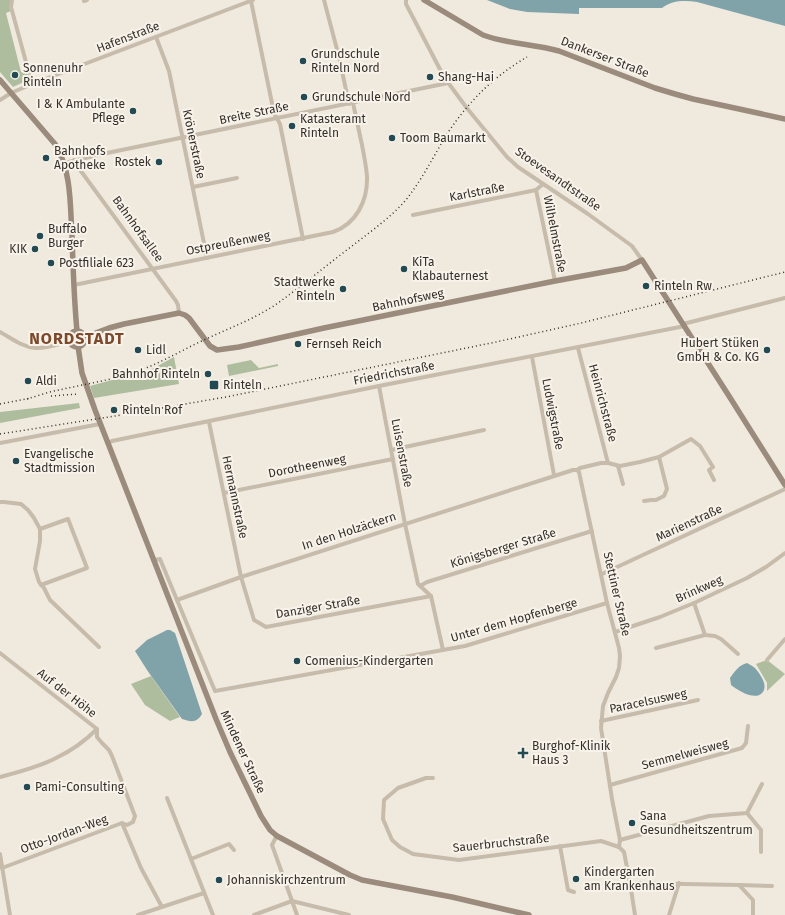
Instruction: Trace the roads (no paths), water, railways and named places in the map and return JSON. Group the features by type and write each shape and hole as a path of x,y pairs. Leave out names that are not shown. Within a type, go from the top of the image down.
{"main road":[{"name":"Dankerser Straße","path":"424,0 483,36 552,49 655,88 693,99 785,120"},
{"path":"0,80 61,153 70,188 77,331"},
{"name":"Bahnhofsweg","path":"204,340 213,349 228,349 324,328 626,268 642,260"},
{"name":"Stoevesandtstraße","path":"642,260 785,485"},
{"path":"85,337 109,328 179,313"},
{"name":"Bahnhofsallee","path":"179,313 189,318 204,340"},
{"path":"77,331 83,333 85,337 83,344 78,346 73,345 70,341 71,334 77,331"},
{"name":"Mindener Straße","path":"78,346 82,373 100,424 227,746 261,816 270,830 350,875 362,880 529,915"}],"street":[{"path":"12,0 11,7 32,84"},
{"path":"252,0 274,113 280,124 303,239"},
{"name":"Hafenstraße","path":"0,100 11,93 32,84 252,0"},
{"path":"324,0 351,103"},
{"name":"Stoevesandtstraße","path":"406,0 406,4 444,77 507,157 518,167 588,214 632,246 642,260"},
{"name":"Krönerstraße","path":"156,37 169,71 207,258"},
{"name":"Breite Straße","path":"64,163 448,83"},
{"name":"Ostpreußenweg","path":"74,284 303,239 339,230 345,227 356,216 364,201 367,177 366,165 351,103"},
{"name":"Bahnhofsallee","path":"74,160 176,301 179,313"},
{"path":"193,187 237,178"},
{"name":"Karlstraße","path":"414,215 536,190 543,184"},
{"name":"Wilhelmstraße","path":"536,190 555,281"},
{"name":"Friedrichstraße","path":"108,443 379,386 578,348 684,325 785,298"},
{"path":"0,332 28,347 42,348 70,341"},
{"name":"Heinrichstraße","path":"578,348 608,463"},
{"name":"Ludwigstraße","path":"532,357 554,475"},
{"name":"Luisenstraße","path":"379,386 405,524 418,584 420,586"},
{"name":"Hermannstraße","path":"209,422 241,577"},
{"path":"0,443 100,424"},
{"path":"391,450 484,430"},
{"path":"608,463 618,466 659,457 691,439 700,446 713,467 709,470 714,480"},
{"path":"644,501 656,500 664,496 667,490 659,457"},
{"name":"Dorotheenweg","path":"224,493 393,459"},
{"name":"In den Holzäckern","path":"177,600 241,577 554,475 601,463 608,463"},
{"path":"618,466 623,484"},
{"name":"Stettiner Straße","path":"577,470 579,472 620,656 619,668 603,706 601,721 602,735 620,840 619,847"},
{"name":"Marienstraße","path":"602,574 785,489"},
{"path":"0,502 21,504 34,518 40,529 40,541 35,569 39,582 50,600 99,647"},
{"path":"40,529 68,519 86,568 41,585"},
{"name":"Königsberger Straße","path":"420,586 427,582 592,531"},
{"name":"Brinkweg","path":"615,632 660,617 694,603 747,578 766,567 785,553"},
{"path":"154,560 160,559 177,600"},
{"name":"Danziger Straße","path":"241,577 254,620 266,627 431,596"},
{"path":"420,586 431,596 443,650"},
{"name":"Unter dem Hopfenberge","path":"177,600 215,692 465,646 607,603"},
{"path":"694,603 705,635"},
{"path":"656,648 705,635 715,636 721,639 738,654"},
{"path":"767,660 785,639"},
{"name":"Auf der Höhe","path":"0,653 96,729 97,737 109,750 115,763 135,816 133,822"},
{"name":"Paracelsusweg","path":"601,721 698,700"},
{"name":"Semmelweisweg","path":"610,784 742,748 746,743 748,726"},
{"path":"0,777 56,758 72,749 96,729"},
{"name":"Sauerbruchstraße","path":"433,778 426,778 398,788 384,800 383,819 392,840 400,848 413,854 459,860 601,841 619,847"},
{"path":"747,814 762,784"},
{"path":"167,798 213,915"},
{"path":"620,840 709,816 747,814"},
{"path":"747,814 761,830 761,852"},
{"name":"Otto-Jordan-Weg","path":"2,868 122,823 127,825 133,822"},
{"path":"122,823 141,868 162,907"},
{"path":"277,835 272,845 298,915"},
{"path":"191,859 229,844 234,850"},
{"path":"560,846 568,890 574,892"},
{"path":"619,847 624,852 635,915"},
{"path":"0,854 10,915"},
{"path":"630,883 772,886"},
{"path":"669,915 679,883"},
{"path":"739,885 753,900 753,915"},
{"path":"138,915 204,893"},
{"path":"254,915 292,900 349,915"}],"water":[{"path":"487,0 785,0 785,26 692,1 674,2 662,8 579,8 579,14 527,12 510,9"},
{"path":"167,630 175,633 202,714 196,720 191,721 182,719 135,651 147,640"},
{"path":"747,663 755,668 763,680 765,687 759,695 755,696 746,694 731,685 730,678 732,675 739,667"}],"railway":[{"path":"27,399 55,391 119,377 147,368 251,319 278,303 373,230 399,207 417,185 447,134 473,100 503,73 527,57"},
{"path":"0,434 226,397 496,342 577,324 785,272"},
{"path":"51,396 78,394"},
{"path":"0,404 31,398"}],"place":[{"name":"Grundschule Rinteln Nord","path":"303,61"},
{"name":"Sonnenuhr Rinteln","path":"15,75"},
{"name":"Shang-Hai","path":"430,77"},
{"name":"Grundschule Nord","path":"304,97"},
{"name":"I & K Ambulante Pflege","path":"133,111"},
{"name":"Katasteramt Rinteln","path":"292,126"},
{"name":"Toom Baumarkt","path":"392,138"},
{"name":"Bahnhofs Apotheke","path":"46,158"},
{"name":"Rostek","path":"159,162"},
{"name":"Buffalo Burger","path":"40,236"},
{"name":"KIK","path":"35,249"},
{"name":"Postfiliale 623","path":"51,263"},
{"name":"KiTa Klabauternest","path":"404,269"},
{"name":"Rinteln Rw","path":"646,286"},
{"name":"Stadtwerke Rinteln","path":"343,289"},
{"name":"Fernseh Reich","path":"298,344"},
{"name":"Lidl","path":"138,350"},
{"name":"Hubert Stüken GmbH & Co. KG","path":"767,350"},
{"name":"Bahnhof Rinteln","path":"208,374"},
{"name":"Aldi","path":"28,381"},
{"name":"Rinteln","path":"214,385"},
{"name":"Rinteln Rof","path":"114,410"},
{"name":"Evangelische Stadtmission","path":"16,461"},
{"name":"Comenius-Kindergarten","path":"297,661"},
{"name":"Burghof-Klinik Haus 3","path":"523,753"},
{"name":"Pami-Consulting","path":"27,787"},
{"name":"Sana Gesundheitszentrum","path":"632,823"},
{"name":"Kindergarten am Krankenhaus","path":"576,879"},
{"name":"Johanniskirchzentrum","path":"219,880"}],"district":[{"name":"NORDSTADT","path":"77,338"}]}
